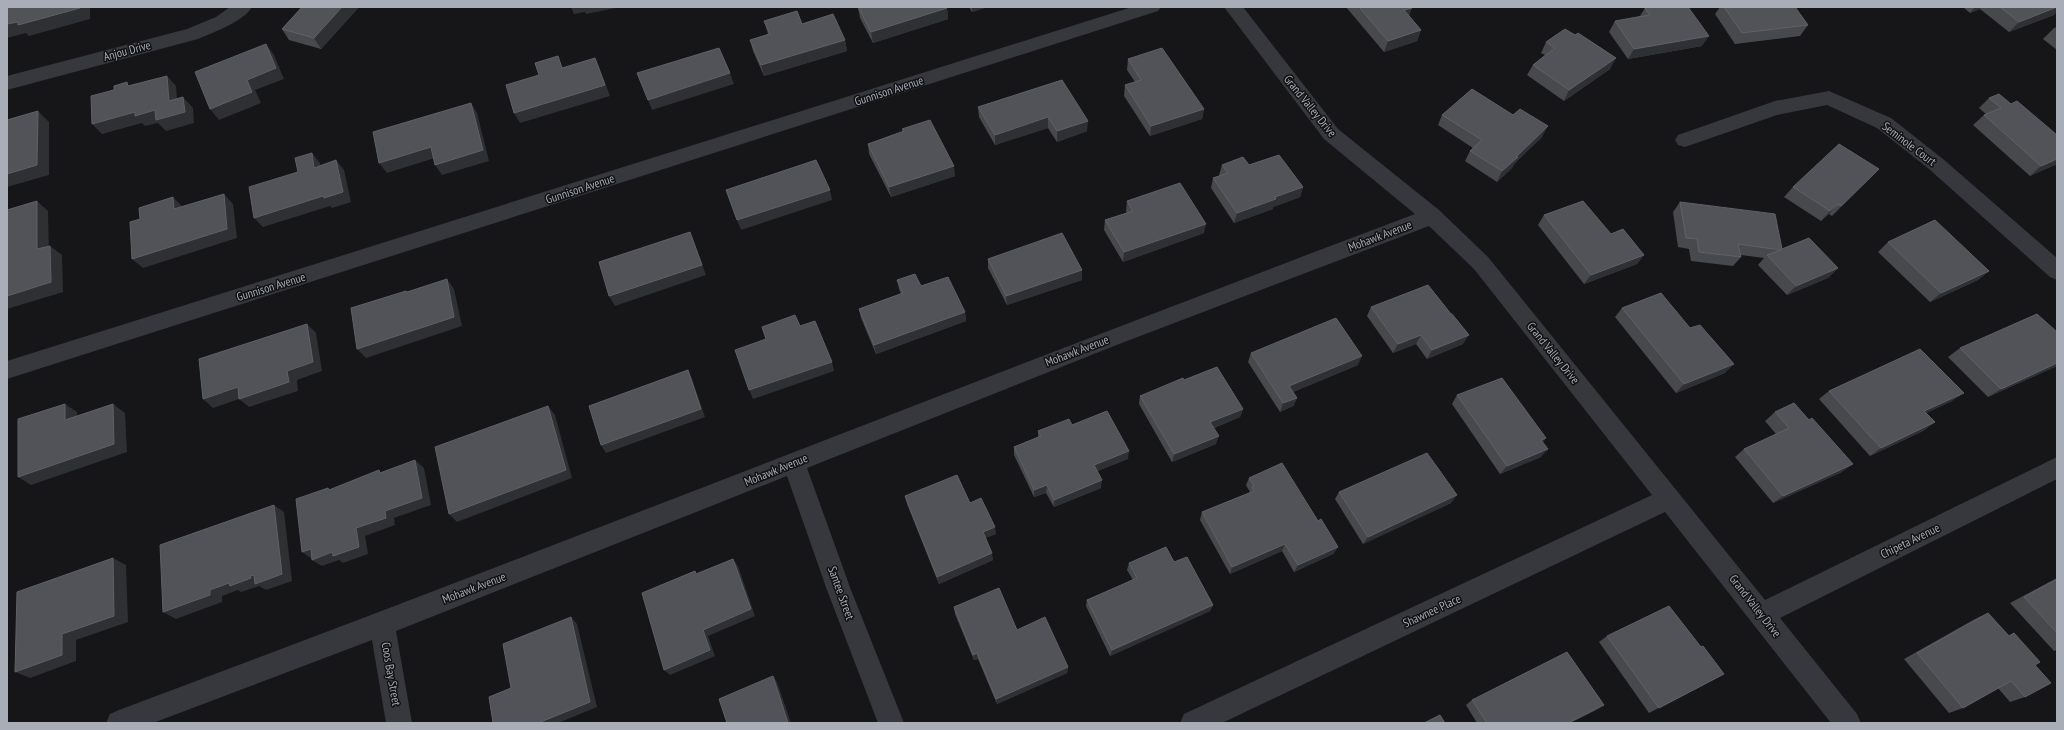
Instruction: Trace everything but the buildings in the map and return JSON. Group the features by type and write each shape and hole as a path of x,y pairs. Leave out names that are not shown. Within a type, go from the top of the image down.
{"street":[{"name":"Anjou Drive","path":"7,83 192,34 222,21 243,7"},
{"name":"Gunnison Avenue","path":"7,370 1152,7"},
{"name":"Grand Valley Drive","path":"1233,7 1331,134 1432,216 1481,263 1848,723"},
{"name":"Seminole Court","path":"1685,140 1775,108 1828,98 1884,123 1936,164 2057,271"},
{"name":"Mohawk Avenue","path":"119,723 382,624 1106,340 1432,216"},
{"name":"Santee Street","path":"794,463 839,590 891,723"},
{"name":"Chipeta Avenue","path":"1762,614 2057,467"},
{"name":"Shawnee Place","path":"1193,723 1670,498"},
{"name":"Coos Bay Street","path":"382,624 399,723"}]}
